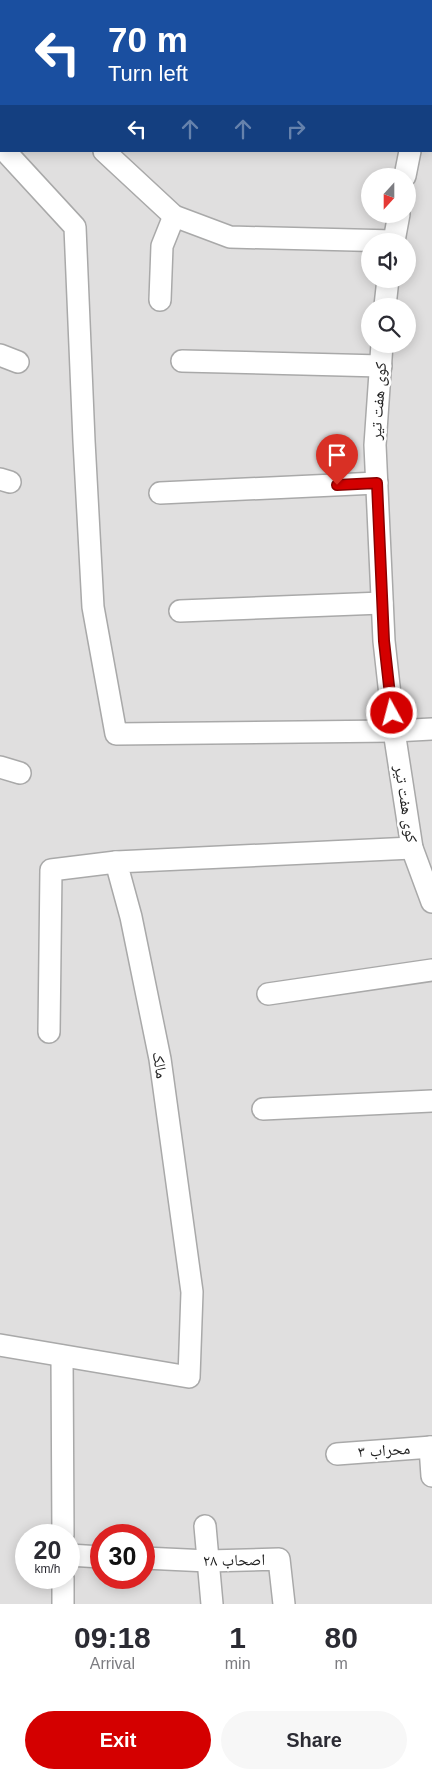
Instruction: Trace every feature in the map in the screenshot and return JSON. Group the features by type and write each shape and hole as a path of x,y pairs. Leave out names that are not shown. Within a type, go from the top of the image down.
{"street":[{"path":"6,152 75,227 83,431 93,608 116,734 432,729"},
{"path":"105,152 174,216 230,237 361,240"},
{"path":"407,168 410,152"},
{"path":"160,300 162,246 174,216"},
{"name":"کوی هفت تیر","path":"382,353 375,444 384,641 394,731 412,848 432,902"},
{"path":"182,361 381,366"},
{"path":"160,493 377,483"},
{"path":"180,611 382,603"},
{"path":"0,768 20,773"},
{"path":"49,1032 51,870 116,862 412,848"},
{"name":"مالک","path":"0,1346 188,1377 192,1292 160,1059 131,917 116,862"},
{"path":"268,994 432,970"},
{"path":"263,1109 432,1101"},
{"path":"62,1356 63,1524"},
{"path":"431,1447 432,1476"},
{"name":"محراب ۳","path":"336,1454 431,1447"},
{"path":"204,1526 212,1604"},
{"name":"اصحاب ۲۸","path":"155,1559 208,1561 279,1559 284,1604"},
{"path":"63,1589 63,1604"}],"shaded area":[{"path":"0,152 432,152 432,1604 0,1604"}],"route":[{"path":"337,485 377,483 384,641 392,713"}]}
